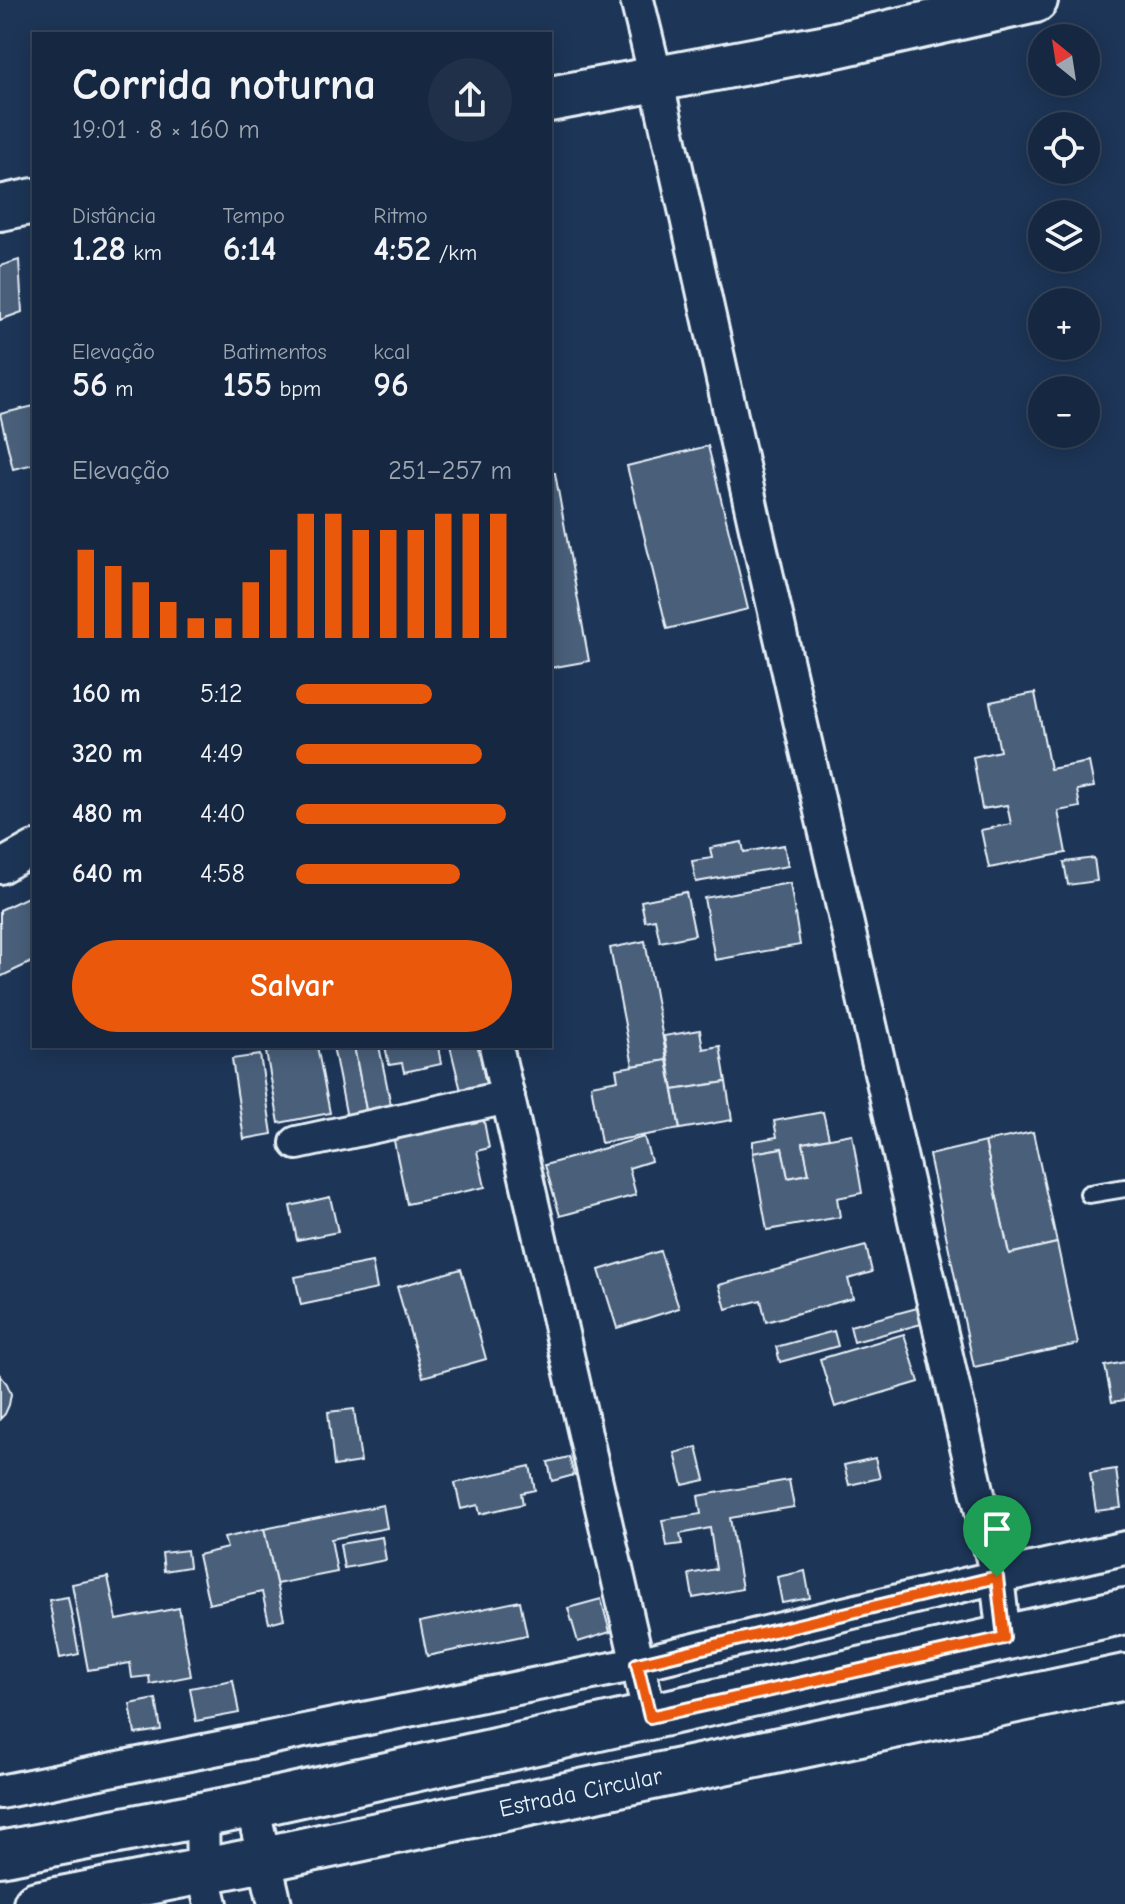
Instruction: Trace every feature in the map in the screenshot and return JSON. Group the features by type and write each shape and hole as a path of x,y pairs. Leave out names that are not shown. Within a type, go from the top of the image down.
{"main road":[{"path":"552,99 827,47 1035,0"},
{"path":"0,208 32,201"},
{"path":"0,1854 252,1805 1125,1611"},
{"name":"Estrada Circular","path":"36,1904 207,1888 264,1859 1125,1677"}],"street":[{"path":"637,0 997,1577 1004,1638"},
{"path":"0,867 32,849"},
{"path":"496,1048 650,1717"},
{"path":"297,1143 508,1097"},
{"path":"0,1792 637,1664 1125,1548"},
{"path":"252,1805 275,1904"},
{"path":"202,1815 207,1888"}],"lane":[{"path":"1089,1194 1125,1188"}],"building":[{"path":"19,260 22,312 0,320 0,266"},
{"path":"32,406 32,464 13,469 0,414"},
{"path":"708,446 748,609 667,629 627,466"},
{"path":"552,473 555,473 589,661 552,668"},
{"path":"1035,693 1050,769 1089,762 1094,787 1077,790 1080,807 1058,811 1066,853 989,868 981,830 1011,824 1007,805 982,809 973,757 1000,751 990,702"},
{"path":"742,842 744,852 784,845 788,866 696,882 692,861 712,858 710,848"},
{"path":"1094,858 1097,881 1068,885 1064,862"},
{"path":"790,883 800,945 715,960 704,898"},
{"path":"686,892 695,935 660,942 655,919 645,921 641,901"},
{"path":"32,895 32,962 0,977 0,910"},
{"path":"645,941 667,1060 633,1066 610,948"},
{"path":"700,1030 703,1049 720,1046 726,1082 673,1090 664,1036"},
{"path":"317,1048 330,1113 279,1123 266,1052"},
{"path":"333,1048 354,1048 367,1115 347,1118"},
{"path":"354,1048 379,1048 392,1110 367,1115"},
{"path":"385,1048 438,1048 441,1064 404,1072 402,1063 389,1065"},
{"path":"450,1048 478,1048 487,1089 462,1095"},
{"path":"260,1055 272,1134 244,1139 232,1059"},
{"path":"667,1060 680,1129 601,1143 591,1085 618,1080 616,1069"},
{"path":"726,1082 732,1120 680,1129 673,1090"},
{"path":"823,1112 829,1138 803,1143 809,1174 788,1178 782,1148 753,1153 753,1141 777,1137 774,1121"},
{"path":"483,1116 489,1148 477,1151 485,1187 407,1204 393,1136"},
{"path":"1033,1132 1057,1243 1009,1254 985,1142"},
{"path":"852,1134 862,1193 837,1198 840,1217 767,1230 753,1153 782,1148 788,1178 809,1174 803,1143"},
{"path":"644,1137 651,1161 629,1168 636,1195 560,1216 545,1165"},
{"path":"985,1142 1009,1254 1057,1243 1078,1344 974,1367 929,1155"},
{"path":"330,1197 338,1232 297,1240 290,1206"},
{"path":"866,1246 872,1272 848,1279 853,1298 766,1322 761,1300 726,1309 719,1285"},
{"path":"660,1251 679,1308 617,1328 599,1270"},
{"path":"372,1262 377,1289 301,1305 295,1277"},
{"path":"461,1269 486,1359 423,1377 397,1287"},
{"path":"921,1307 925,1323 854,1342 850,1326"},
{"path":"834,1331 838,1346 780,1362 776,1347"},
{"path":"904,1334 919,1382 835,1407 820,1359"},
{"path":"1125,1362 1125,1400 1112,1402 1105,1366"},
{"path":"0,1375 11,1394 9,1405 0,1419"},
{"path":"354,1409 361,1462 334,1466 328,1412"},
{"path":"697,1447 705,1480 683,1485 675,1453"},
{"path":"569,1457 574,1475 552,1481 548,1462"},
{"path":"875,1458 880,1478 849,1485 844,1465"},
{"path":"530,1466 535,1490 521,1493 523,1504 480,1514 478,1505 461,1509 455,1483"},
{"path":"1116,1469 1121,1508 1096,1511 1090,1473"},
{"path":"789,1480 794,1507 730,1518 742,1589 693,1598 689,1574 716,1569 710,1528 680,1534 682,1544 667,1546 662,1520 701,1514 698,1496"},
{"path":"383,1505 387,1528 331,1539 337,1572 276,1584 264,1529"},
{"path":"264,1529 284,1619 269,1623 262,1592 209,1604 198,1555 227,1548 224,1538"},
{"path":"382,1537 386,1560 344,1568 340,1544"},
{"path":"187,1550 189,1567 164,1571 162,1553"},
{"path":"805,1571 810,1598 782,1603 777,1577"},
{"path":"108,1577 117,1620 179,1608 191,1676 150,1684 149,1676 132,1678 130,1663 88,1670 72,1584"},
{"path":"68,1597 79,1654 60,1658 49,1600"},
{"path":"601,1599 610,1632 578,1642 568,1608"},
{"path":"520,1601 527,1635 427,1656 420,1622"},
{"path":"233,1680 239,1713 196,1721 190,1688"},
{"path":"156,1699 161,1730 135,1734 130,1704"}],"route":[{"path":"997,1577 1004,1638 650,1717 637,1664 997,1577"}]}
